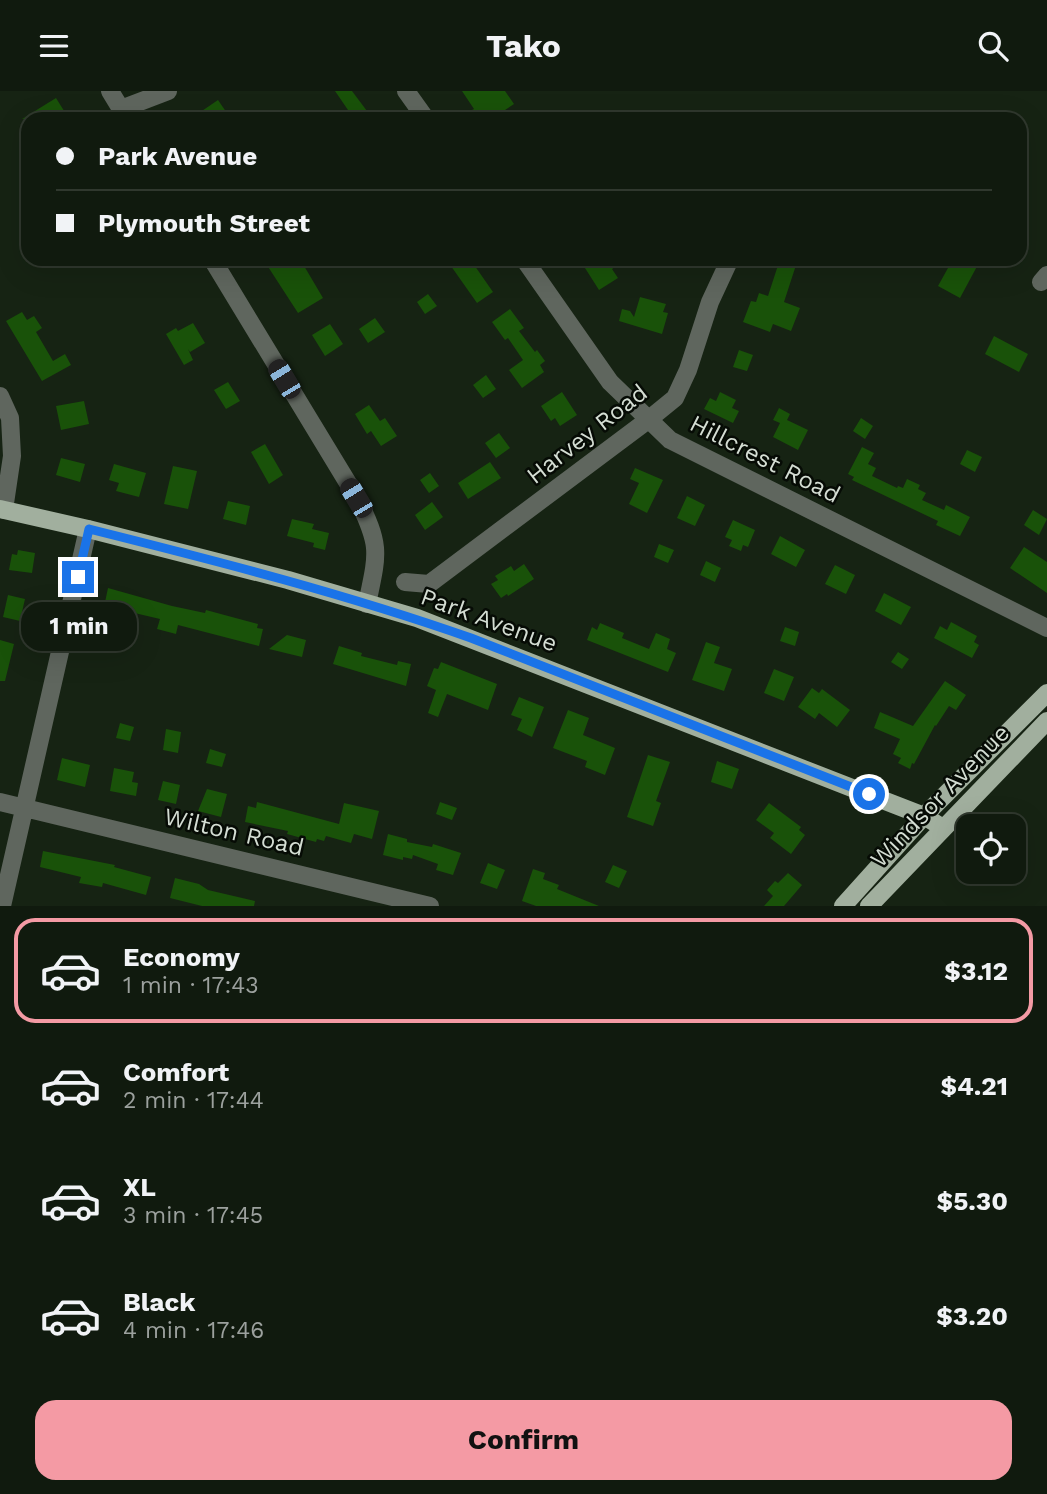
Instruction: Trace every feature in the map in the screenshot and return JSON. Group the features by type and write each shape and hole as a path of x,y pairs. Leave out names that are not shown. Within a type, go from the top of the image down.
{"main road":[{"name":"Park Avenue","path":"2,510 89,529 288,580 471,638 924,816 943,828"},
{"name":"Windsor Avenue","path":"843,906 924,816 1044,700"},
{"name":"Windsor Avenue","path":"869,906 1047,721"}],"street":[{"path":"110,91 123,112"},
{"path":"128,112 168,91"},
{"path":"406,91 421,112"},
{"path":"216,266 369,523 376,542 376,561 367,604"},
{"name":"Hillcrest Road","path":"529,266 610,382 670,440 1047,628"},
{"name":"Harvey Road","path":"405,582 429,584 674,398 688,370 710,302 727,266"},
{"path":"0,396 10,418 12,456 2,510"},
{"path":"2,906 89,529"},
{"name":"Wilton Road","path":"0,801 430,906"}],"building":[{"path":"335,91 352,91 368,112 346,112 348,110"},
{"path":"462,91 505,91 514,104 502,112 473,112"},
{"path":"56,98 65,112 33,112"},
{"path":"218,100 226,112 200,112"},
{"path":"268,266 304,266 323,298 298,313"},
{"path":"451,266 475,266 493,292 477,303"},
{"path":"616,266 612,269 618,278 599,290 585,268"},
{"path":"778,266 796,266 784,302 800,308 791,331 773,324 770,332 743,322 751,301 756,302 759,293 768,296"},
{"path":"949,266 977,266 960,298 938,286"},
{"path":"428,294 437,306 425,314 417,302"},
{"path":"640,297 666,304 663,312 668,313 662,334 619,321 622,309 630,311 634,317"},
{"path":"510,309 524,328 519,331 545,361 540,365 544,372 522,388 509,370 523,360 508,338 505,340 492,322"},
{"path":"22,312 27,320 34,316 42,328 36,332 53,361 65,354 71,365 42,381 6,321"},
{"path":"375,318 385,332 368,343 359,329"},
{"path":"193,323 205,343 190,352 188,349 193,360 184,365 166,334"},
{"path":"330,324 343,344 325,356 312,335"},
{"path":"994,336 1028,354 1019,372 985,354"},
{"path":"739,350 753,355 747,371 733,367"},
{"path":"486,375 496,389 483,398 473,385"},
{"path":"228,382 240,401 226,409 214,390"},
{"path":"562,392 577,415 560,426 555,418 551,421 541,406"},
{"path":"720,392 736,400 732,408 739,411 733,423 704,409 710,398 716,401"},
{"path":"84,401 89,424 61,430 56,406"},
{"path":"369,405 380,421 385,418 397,436 381,446 371,431 367,434 355,414"},
{"path":"779,408 790,414 787,420 808,430 798,450 773,437 780,423 773,420"},
{"path":"861,418 873,426 865,439 853,431"},
{"path":"499,433 510,448 496,458 485,443"},
{"path":"265,444 283,475 269,484 251,452"},
{"path":"862,447 874,453 868,464 876,468 872,476 897,488 903,488 907,479 920,485 918,489 926,493 922,500 944,510 946,505 970,517 960,536 936,525 938,521 852,480 854,477 848,474"},
{"path":"967,450 982,457 975,472 960,464"},
{"path":"61,458 85,464 80,482 56,475"},
{"path":"490,462 501,478 468,499 458,483"},
{"path":"114,464 146,473 139,497 116,491 119,483 109,480"},
{"path":"173,466 197,471 188,509 164,504"},
{"path":"635,468 663,480 647,513 629,504 639,483 630,479"},
{"path":"430,473 439,486 429,493 420,480"},
{"path":"687,496 705,505 695,526 677,518"},
{"path":"228,501 250,506 246,525 223,519"},
{"path":"432,502 443,517 425,530 415,515"},
{"path":"1033,510 1047,519 1039,535 1024,525"},
{"path":"292,519 314,524 312,529 329,533 325,550 313,547 314,543 287,536"},
{"path":"733,520 755,530 748,547 743,545 741,551 729,546 732,540 725,537"},
{"path":"780,536 805,550 796,567 771,554"},
{"path":"659,544 674,550 668,563 654,557"},
{"path":"1024,547 1047,562 1047,593 1010,568"},
{"path":"18,550 35,553 32,573 9,570 12,554 17,555"},
{"path":"706,561 721,568 715,582 700,575"},
{"path":"524,564 534,579 501,598 491,584 498,580 495,576 511,566 514,571"},
{"path":"835,565 855,575 846,594 825,584"},
{"path":"108,588 172,606 205,613 206,610 258,624 257,628 263,629 259,646 178,625 176,634 157,629 160,619 126,611 121,634 106,631 111,608 104,607"},
{"path":"884,593 911,607 901,625 875,611"},
{"path":"8,595 25,599 20,621 3,617"},
{"path":"951,622 977,636 974,642 979,645 972,658 934,638 940,626 947,630"},
{"path":"600,623 624,633 622,638 649,649 656,633 670,639 667,649 676,653 668,672 587,640 592,627 597,630"},
{"path":"785,627 799,632 795,646 780,641"},
{"path":"287,635 306,640 302,657 269,649"},
{"path":"0,640 14,644 5,681 0,681"},
{"path":"706,642 720,647 714,663 732,669 724,691 692,680"},
{"path":"339,646 362,653 361,656 397,665 398,661 411,664 406,686 333,664"},
{"path":"898,652 909,659 902,669 891,662"},
{"path":"441,662 497,684 488,710 447,694 438,717 428,713 436,690 427,686 434,668 438,669"},
{"path":"774,669 794,677 784,701 764,693"},
{"path":"945,681 966,695 956,710 949,706 910,769 898,763 901,758 893,754 900,739 874,728 880,712 913,726"},
{"path":"812,688 819,693 822,689 850,710 837,727 819,713 815,719 798,707"},
{"path":"519,697 544,707 532,737 517,730 522,719 511,715"},
{"path":"568,710 589,718 583,735 615,748 605,775 585,767 587,761 553,748"},
{"path":"120,723 134,727 130,741 116,738"},
{"path":"166,729 181,732 178,753 163,750"},
{"path":"210,749 226,754 222,767 206,763"},
{"path":"648,755 670,762 656,801 661,803 653,826 627,817"},
{"path":"62,758 90,765 85,787 57,780"},
{"path":"717,761 739,769 732,789 711,782"},
{"path":"114,768 134,772 132,782 138,783 136,796 110,791"},
{"path":"163,781 180,785 176,804 158,800"},
{"path":"207,789 227,794 221,817 198,811"},
{"path":"257,802 339,824 344,803 379,811 372,839 354,834 351,843 326,836 324,841 317,839 316,842 287,834 288,831 245,822 248,806 256,808"},
{"path":"440,802 457,808 452,820 436,814"},
{"path":"769,803 801,827 799,830 805,835 791,854 770,838 774,833 756,820"},
{"path":"388,834 407,839 407,842 432,847 433,844 461,853 453,875 436,870 438,864 413,855 412,859 403,857 403,860 383,855"},
{"path":"43,851 115,865 114,867 151,877 146,895 103,883 102,887 79,883 81,877 40,867"},
{"path":"488,863 505,870 497,889 480,883"},
{"path":"613,865 627,871 619,888 605,882"},
{"path":"533,869 545,873 543,879 559,885 557,889 599,906 536,906 522,901"},
{"path":"788,873 802,885 784,906 764,906 773,896 767,890"},
{"path":"175,878 199,884 208,890 255,901 254,906 202,906 170,898"}],"route":[{"path":"78,577 89,529 288,580 417,618 869,794"}]}
